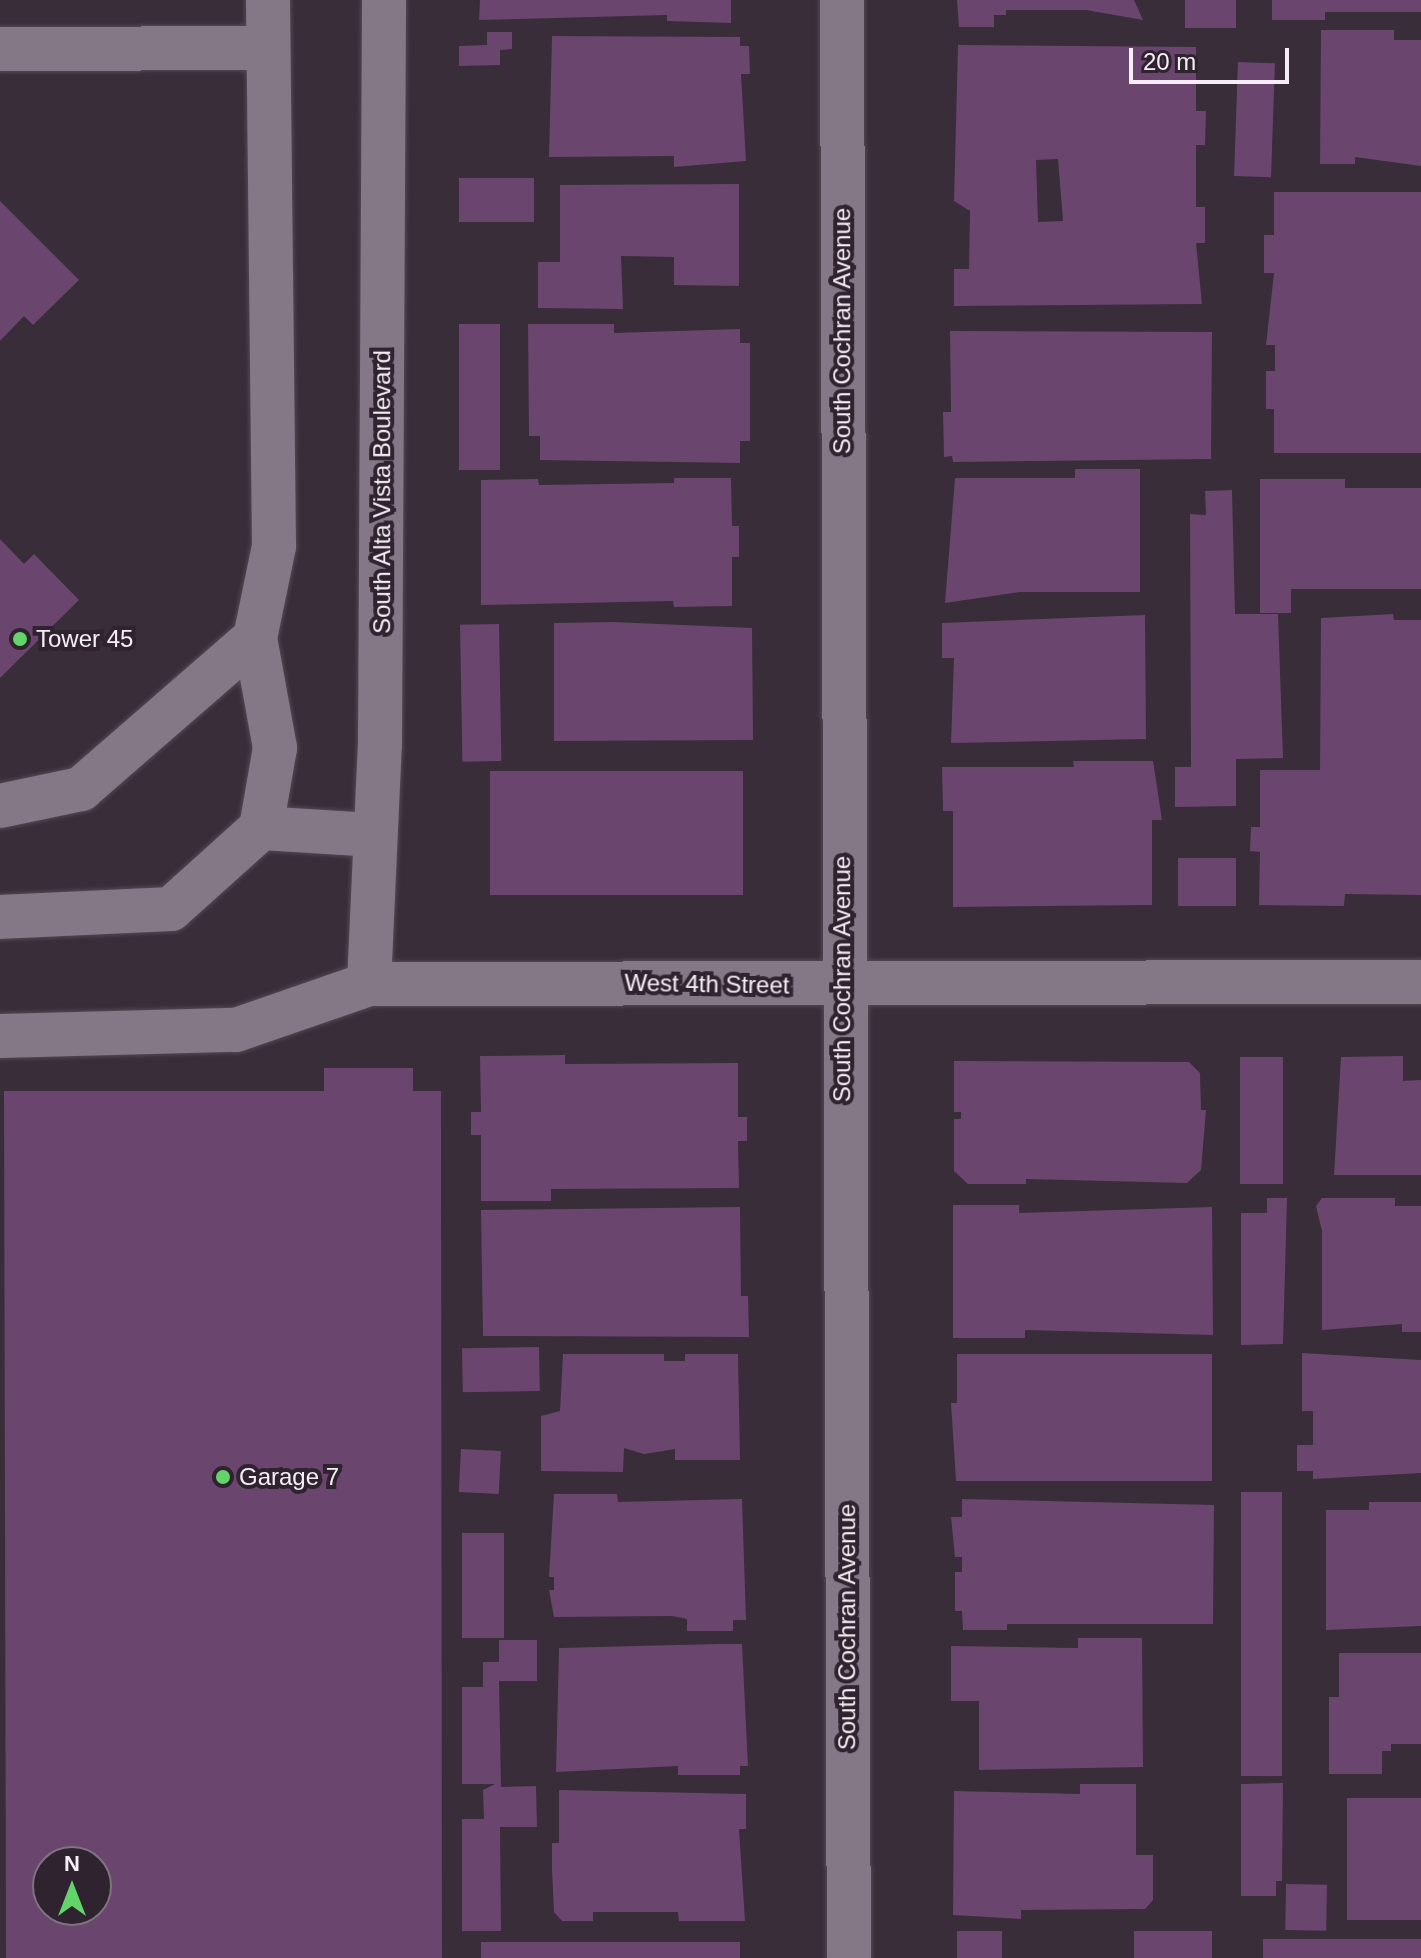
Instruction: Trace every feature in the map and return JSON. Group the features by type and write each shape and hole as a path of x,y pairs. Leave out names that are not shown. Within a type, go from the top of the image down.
{"street":[{"path":"0,917 171,909 261,828 275,748 255,638 274,546 268,0"},
{"name":"South Alta Vista Boulevard","path":"369,984 373,835 380,745 384,0"},
{"name":"South Cochran Avenue","path":"842,0 842,986 849,1958"},
{"path":"0,49 268,48"},
{"path":"0,806 81,789 255,638"},
{"path":"261,828 373,835"},
{"name":"West 4th Street","path":"0,1036 236,1030 369,984 448,981 842,986 1421,982"}],"building":[{"path":"480,0 731,0 731,23 667,21 667,15 479,20"},
{"path":"957,0 1134,0 1143,20 1086,10 1006,10 1006,15 994,15 994,27 959,27"},
{"path":"1185,0 1236,0 1236,28 1185,28"},
{"path":"1272,0 1421,0 1421,12 1325,12 1325,20 1272,20"},
{"path":"1321,30 1394,30 1394,40 1421,40 1421,166 1355,157 1355,164 1320,164"},
{"path":"487,32 512,32 512,49 500,50 500,65 459,66 459,46 487,45"},
{"path":"552,36 740,37 740,46 749,46 750,74 741,74 746,161 674,167 674,156 549,157"},
{"path":"958,45 1196,47 1196,111 1206,111 1205,145 1196,145 1196,207 1205,207 1205,243 1196,243 1202,304 954,306 954,269 969,269 970,211 954,201","holes":["1058,159 1063,221 1038,222 1036,160"]},
{"path":"1238,62 1275,63 1271,177 1234,176"},
{"path":"459,178 534,178 534,222 459,222"},
{"path":"739,184 739,286 674,285 674,257 621,256 623,309 538,308 538,262 560,262 560,185"},
{"path":"1274,192 1421,192 1421,453 1274,453 1274,409 1266,409 1266,371 1275,371 1275,345 1266,345 1274,273 1264,273 1264,235 1274,235"},
{"path":"0,201 79,280 33,325 24,316 0,341"},
{"path":"459,324 500,324 500,470 459,470"},
{"path":"528,324 614,324 614,333 740,329 740,343 750,343 750,441 740,441 740,463 540,460 540,436 529,436"},
{"path":"950,331 1212,332 1211,459 953,462 952,456 944,457 943,412 951,412"},
{"path":"1075,469 1140,469 1140,592 1020,592 945,603 955,478 1075,478"},
{"path":"674,478 731,478 732,526 739,526 739,557 732,557 732,606 674,607 673,601 481,605 481,480 538,479 539,485 674,483"},
{"path":"1260,479 1345,479 1345,488 1421,488 1421,589 1291,589 1291,613 1260,613"},
{"path":"1232,490 1235,614 1278,614 1283,758 1236,759 1236,806 1175,807 1175,767 1191,767 1190,514 1206,515 1205,491"},
{"name":"Tower 45","path":"0,539 24,564 34,554 79,600 0,678"},
{"path":"1393,614 1394,620 1421,620 1421,895 1345,894 1344,906 1259,905 1260,852 1250,851 1251,827 1260,827 1260,770 1320,770 1321,618"},
{"path":"1145,615 1146,739 951,743 954,658 942,658 942,623"},
{"path":"613,622 752,628 753,740 554,741 554,623"},
{"path":"499,624 501,761 462,762 460,625"},
{"path":"1073,761 1153,761 1162,820 1152,820 1152,905 953,907 953,811 943,811 942,767 1074,767"},
{"path":"490,771 743,771 743,895 490,895"},
{"path":"1178,858 1236,858 1236,906 1178,906"},
{"path":"565,1055 565,1064 738,1063 738,1117 747,1117 747,1141 738,1141 739,1188 551,1189 551,1201 481,1201 481,1135 471,1135 471,1112 481,1112 480,1056"},
{"path":"1403,1056 1403,1081 1421,1080 1421,1175 1334,1175 1341,1057"},
{"path":"1240,1057 1283,1057 1283,1184 1240,1184"},
{"path":"954,1061 1189,1062 1200,1073 1201,1110 1206,1110 1201,1170 1187,1183 1026,1179 1026,1184 968,1184 954,1171 954,1119 961,1119 961,1112 954,1112"},
{"name":"Garage 7","path":"324,1068 413,1068 413,1091 441,1091 442,1958 6,1958 4,1091 324,1091"},
{"path":"1267,1198 1287,1198 1283,1344 1241,1345 1241,1213 1267,1213"},
{"path":"1322,1198 1395,1198 1395,1206 1421,1206 1421,1332 1402,1332 1402,1324 1322,1330 1322,1231 1316,1206"},
{"path":"953,1205 1019,1205 1019,1213 1212,1207 1213,1335 1025,1330 1025,1338 953,1338"},
{"path":"740,1207 741,1296 748,1296 749,1337 483,1336 481,1210"},
{"path":"539,1347 540,1391 463,1392 462,1348"},
{"path":"1302,1353 1421,1360 1421,1473 1313,1479 1313,1471 1297,1471 1297,1445 1313,1445 1313,1411 1302,1411"},
{"path":"563,1354 664,1354 664,1361 685,1361 685,1354 738,1354 740,1460 675,1460 675,1449 644,1454 624,1448 623,1472 541,1471 541,1416 560,1411"},
{"path":"957,1354 1212,1354 1212,1481 956,1481 951,1403 957,1403"},
{"path":"461,1449 501,1451 499,1494 459,1492"},
{"path":"1241,1492 1282,1492 1282,1776 1241,1776"},
{"path":"554,1494 617,1494 618,1502 742,1499 746,1620 733,1620 733,1631 687,1631 687,1619 672,1616 554,1617 549,1590 554,1590 554,1577 549,1577"},
{"path":"962,1499 1214,1505 1213,1624 1007,1624 1007,1630 963,1630 962,1611 955,1611 955,1572 962,1572 962,1557 955,1557 951,1517 962,1517"},
{"path":"1369,1502 1421,1502 1421,1626 1326,1630 1326,1510 1369,1510"},
{"path":"462,1533 504,1533 504,1638 462,1638"},
{"path":"1078,1638 1142,1638 1143,1767 979,1770 979,1701 951,1701 951,1646 1078,1648"},
{"path":"499,1640 537,1640 537,1681 499,1681 501,1787 536,1786 537,1827 500,1827 501,1931 462,1931 462,1819 484,1819 483,1790 495,1784 462,1784 462,1687 483,1687 483,1662 499,1662"},
{"path":"742,1644 748,1766 740,1766 740,1775 678,1775 678,1766 556,1772 559,1648"},
{"path":"1339,1653 1421,1653 1421,1744 1391,1744 1391,1751 1382,1751 1382,1774 1329,1774 1329,1697 1339,1697"},
{"path":"1283,1783 1282,1881 1276,1881 1276,1896 1241,1896 1241,1784"},
{"path":"1080,1784 1136,1784 1136,1855 1153,1855 1153,1900 1145,1909 1021,1910 1021,1919 953,1915 954,1791 1080,1794"},
{"path":"559,1790 746,1794 746,1829 739,1829 745,1921 679,1921 678,1912 593,1912 593,1921 562,1921 554,1912 552,1870 552,1843 559,1843"},
{"path":"1347,1798 1421,1798 1421,1920 1347,1920"},
{"path":"1286,1884 1327,1885 1326,1931 1285,1930"},
{"path":"957,1931 1002,1931 1002,1958 957,1958"},
{"path":"1134,1931 1212,1931 1212,1958 1134,1958"},
{"path":"1263,1939 1421,1939 1421,1958 1263,1958"},
{"path":"481,1942 740,1942 740,1958 481,1958"}],"place":[{"name":"Tower 45","path":"20,639"},
{"name":"Garage 7","path":"223,1477"}]}
